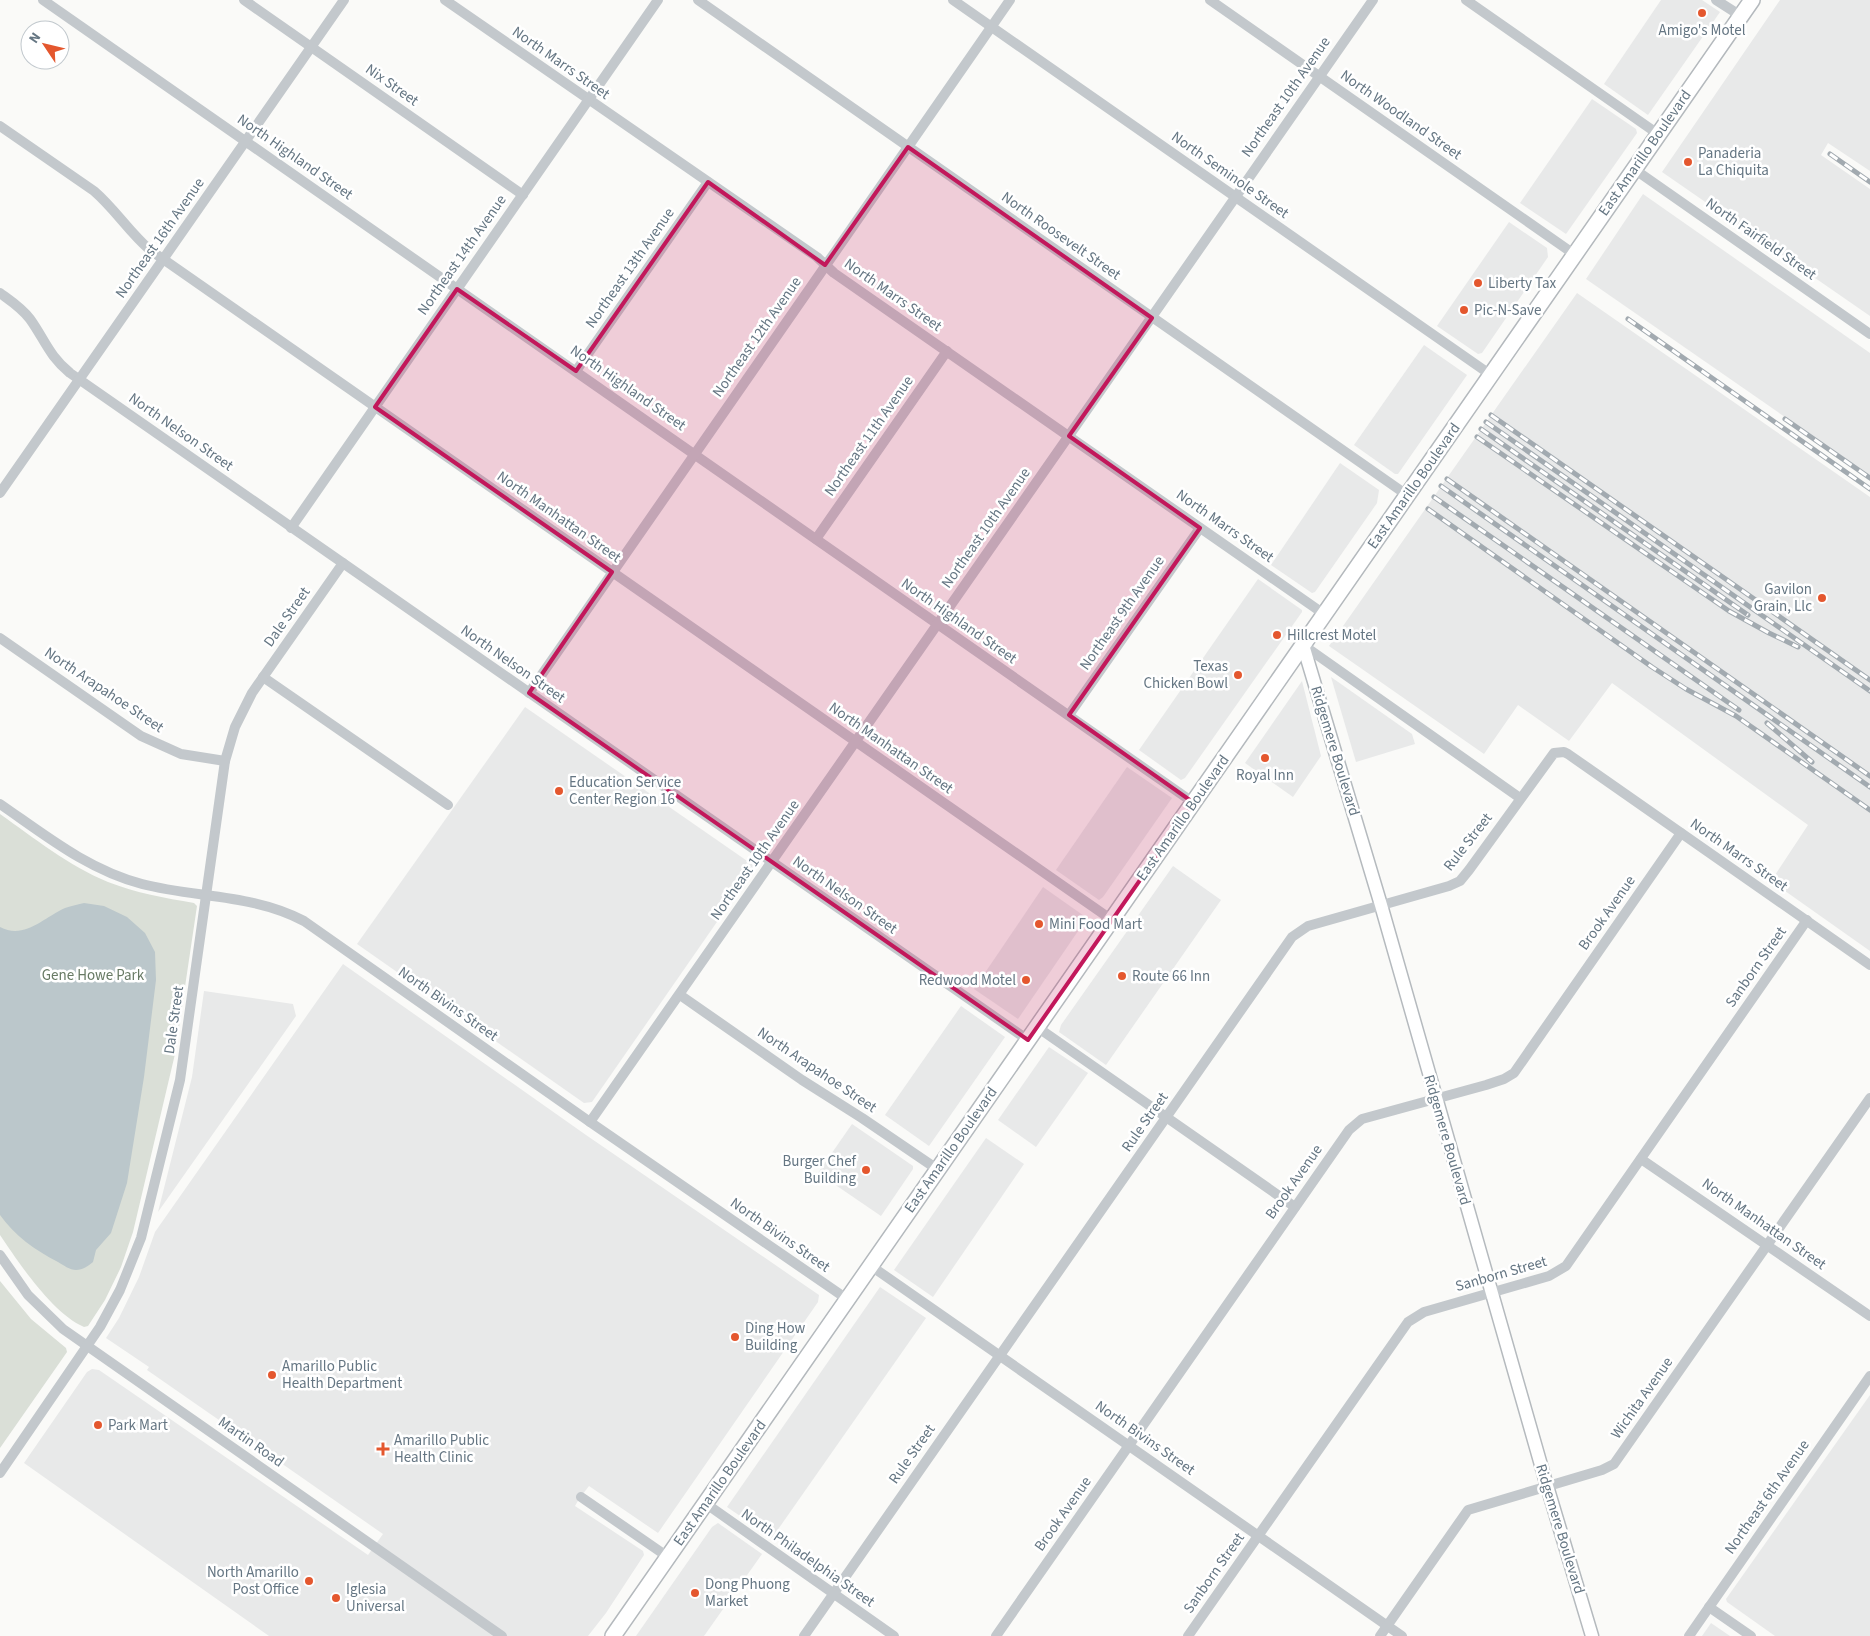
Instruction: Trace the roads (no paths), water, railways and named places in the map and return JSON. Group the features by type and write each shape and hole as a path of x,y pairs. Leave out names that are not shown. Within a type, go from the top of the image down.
{"highway":[{"name":"East Amarillo Boulevard","path":"613,1636 1752,0"}],"main road":[{"name":"Ridgemere Boulevard","path":"1303,645 1381,906 1547,1486 1592,1636"}],"street":[{"name":"North Highland Street","path":"43,0 1194,802"},
{"name":"Nix Street","path":"244,0 523,195"},
{"name":"Northeast 16th Avenue","path":"2,486 79,380 344,0"},
{"name":"North Marrs Street","path":"445,0 1324,614"},
{"name":"Northeast 14th Avenue","path":"291,528 658,0"},
{"name":"North Roosevelt Street","path":"698,0 1407,495"},
{"name":"North Seminole Street","path":"953,0 1491,375"},
{"name":"Northeast 12th Avenue","path":"529,693 1010,0"},
{"name":"North Woodland Street","path":"1210,0 1574,254"},
{"name":"Northeast 10th Avenue","path":"590,1122 1372,0"},
{"path":"1466,0 1658,134"},
{"path":"1716,0 1741,16"},
{"name":"North Manhattan Street","path":"0,126 94,191 107,202 139,241 163,259 1112,920"},
{"name":"North Fairfield Street","path":"1634,170 1870,334"},
{"name":"Northeast 13th Avenue","path":"576,371 708,182"},
{"name":"North Nelson Street","path":"0,293 23,311 54,358 79,380 1028,1040"},
{"name":"Northeast 11th Avenue","path":"816,539 947,351"},
{"name":"Northeast 9th Avenue","path":"1069,715 1200,528"},
{"name":"Dale Street","path":"0,1473 87,1345 120,1290 136,1252 146,1222 180,1080 226,761 235,727 243,708 263,677 343,563"},
{"name":"North Arapahoe Street","path":"0,638 141,736 181,754 226,761"},
{"path":"1303,645 1520,798"},
{"path":"263,677 448,804"},
{"name":"Rule Street","path":"804,1636 1292,937 1308,926 1450,886 1460,881 1554,752 1564,752 1591,770"},
{"name":"North Marrs Street","path":"1591,770 1870,966"},
{"name":"North Bivins Street","path":"0,804 72,853 107,872 142,884 259,903 281,910 304,921 848,1300"},
{"name":"Brook Avenue","path":"996,1636 1343,1137 1357,1122 1495,1082 1514,1073 1681,833"},
{"name":"Sanborn Street","path":"1188,1636 1408,1322 1424,1312 1549,1276 1558,1273 1566,1266 1806,920"},
{"name":"North Arapahoe Street","path":"680,994 802,1080 857,1114 937,1169"},
{"path":"1037,1027 1295,1207"},
{"name":"Wichita Avenue","path":"1380,1636 1468,1510 1602,1470 1614,1464 1870,1098"},
{"name":"North Manhattan Street","path":"1642,1158 1870,1316"},
{"name":"Martin Road","path":"0,1255 19,1283 40,1308 64,1329 502,1636"},
{"name":"North Bivins Street","path":"871,1266 1402,1636"},
{"name":"Northeast 6th Avenue","path":"1689,1636 1870,1376"},
{"path":"582,1497 668,1557"},
{"name":"North Philadelphia Street","path":"705,1503 894,1636"},
{"path":"1709,1607 1751,1636"}],"railway":[{"path":"1830,154 1870,182"},
{"path":"1628,319 1870,489"},
{"path":"1491,415 1870,680"},
{"path":"1785,419 1870,478"},
{"path":"1486,422 1870,691"},
{"path":"1481,429 1748,615"},
{"path":"1477,437 1729,611 1798,647"},
{"path":"1447,479 1870,776"},
{"path":"1441,486 1870,787"},
{"path":"1434,497 1739,710"},
{"path":"1428,509 1652,667 1686,689 1736,716 1870,810"},
{"path":"1767,723 1812,762"}],"place":[{"name":"Amigo's Motel","path":"1702,13"},
{"name":"Panaderia La Chiquita","path":"1688,162"},
{"name":"Liberty Tax","path":"1478,283"},
{"name":"Pic-N-Save","path":"1464,310"},
{"name":"Gavilon Grain, Llc","path":"1822,598"},
{"name":"Hillcrest Motel","path":"1277,635"},
{"name":"Texas Chicken Bowl","path":"1238,675"},
{"name":"Royal Inn","path":"1265,758"},
{"name":"Education Service Center Region 16","path":"559,791"},
{"name":"Mini Food Mart","path":"1039,924"},
{"name":"Route 66 Inn","path":"1122,976"},
{"name":"Redwood Motel","path":"1026,980"},
{"name":"Burger Chef Building","path":"866,1170"},
{"name":"Ding How Building","path":"735,1337"},
{"name":"Amarillo Public Health Department","path":"272,1375"},
{"name":"Park Mart","path":"98,1425"},
{"name":"Amarillo Public Health Clinic","path":"383,1449"},
{"name":"North Amarillo Post Office","path":"309,1581"},
{"name":"Dong Phuong Market","path":"695,1593"},
{"name":"Iglesia Universal","path":"336,1598"}],"park label":[{"name":"Gene Howe Park","path":"93,975"}]}
